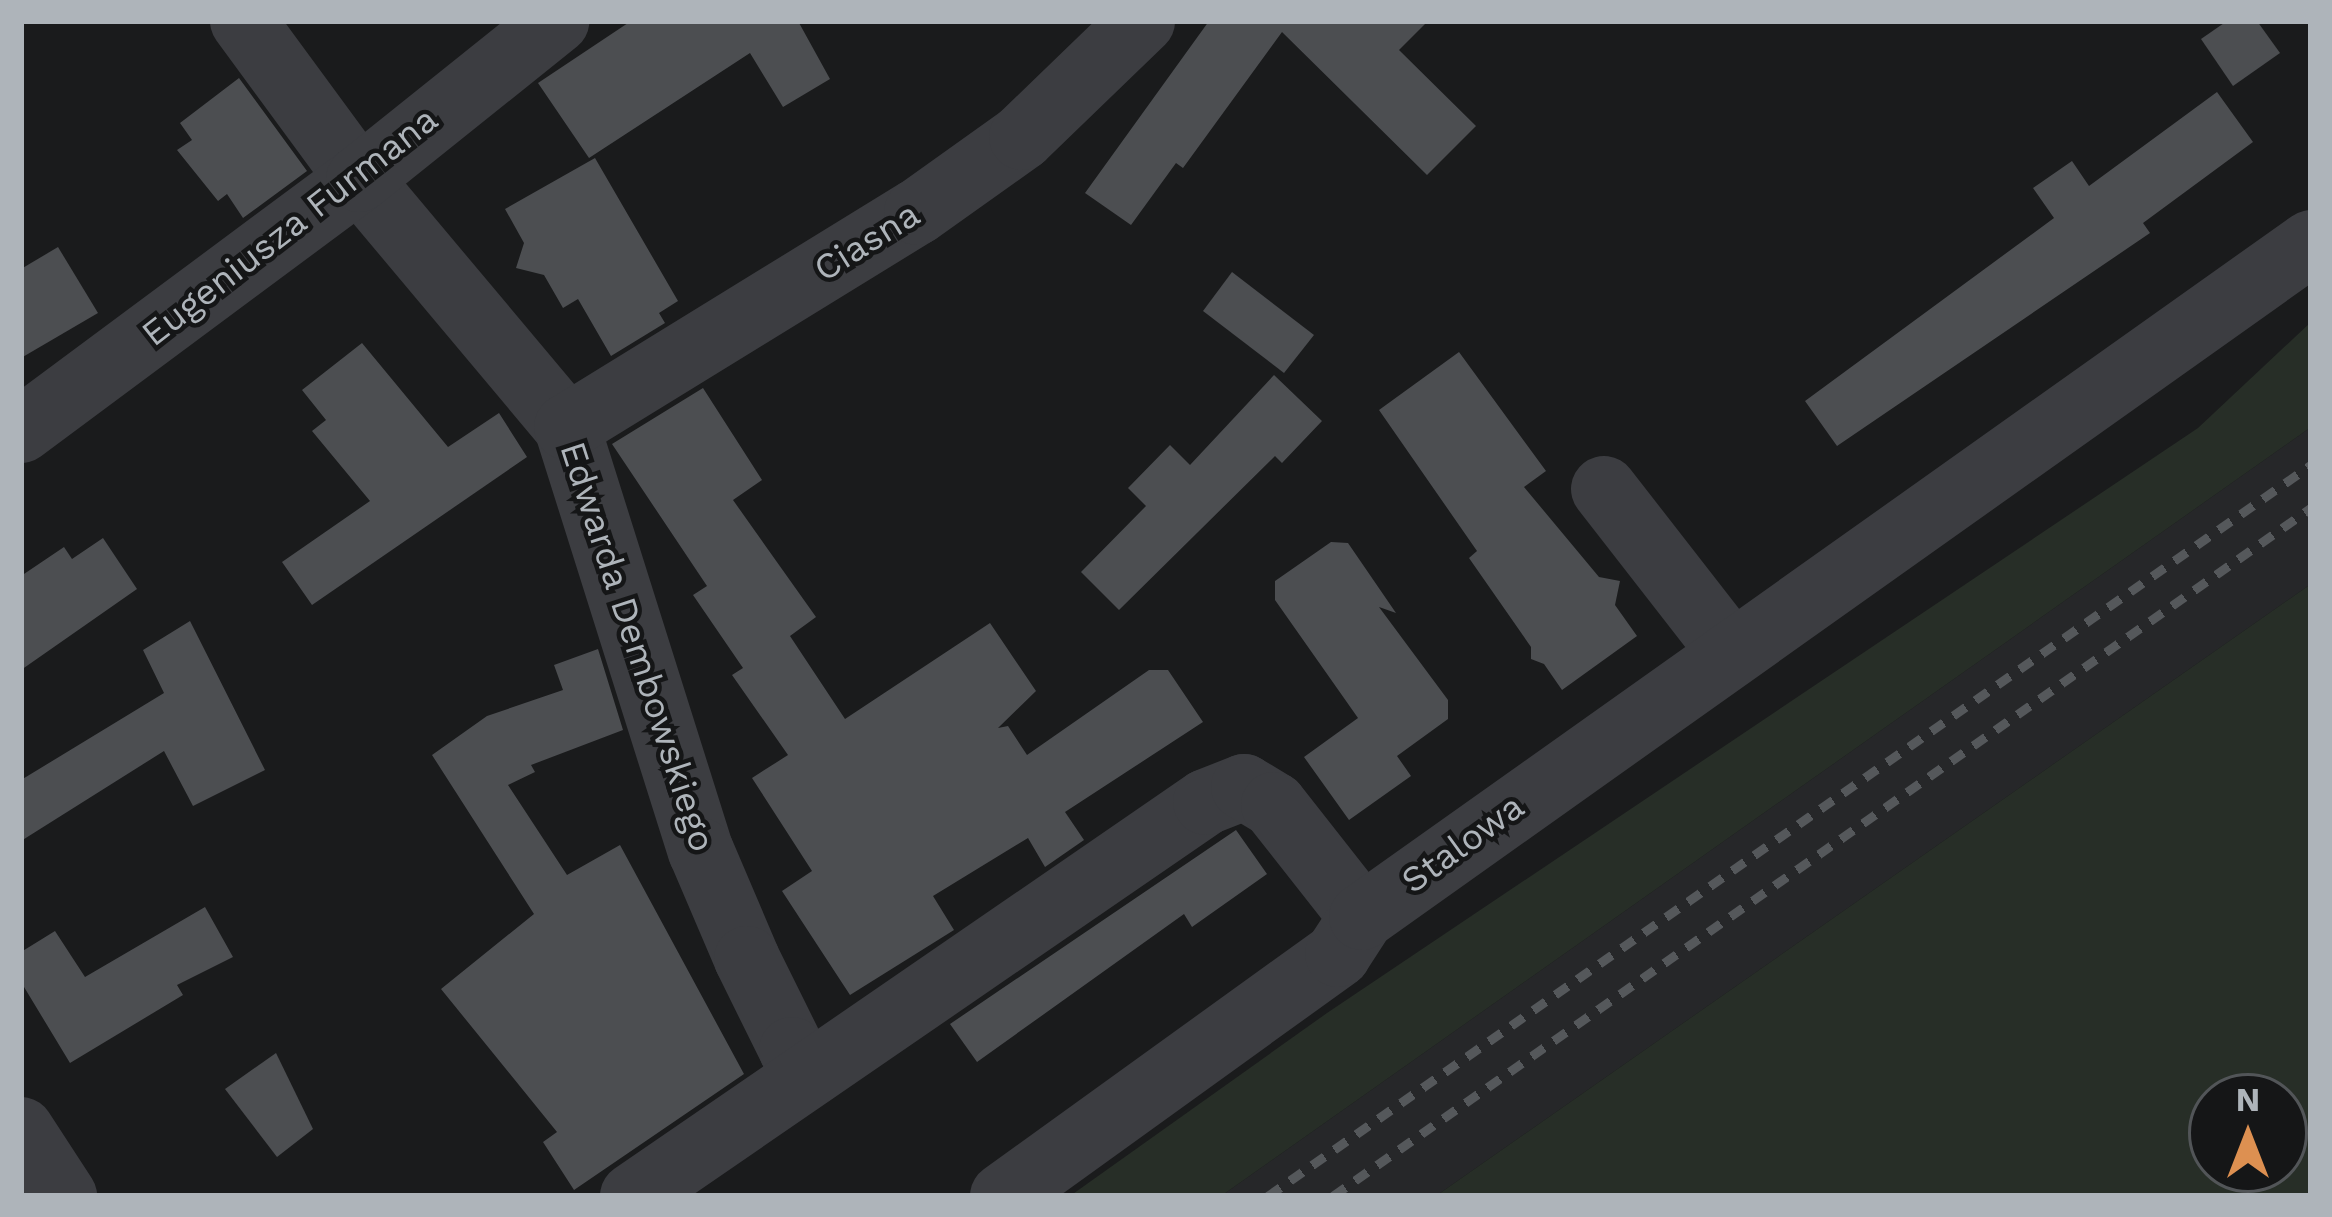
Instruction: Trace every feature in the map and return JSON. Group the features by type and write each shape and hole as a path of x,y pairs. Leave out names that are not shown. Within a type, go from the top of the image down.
{"street":[{"name":"Edwarda Dembowskiego","path":"243,21 359,179 567,427 701,851 756,977 811,1073"},
{"name":"Eugeniusza Furmana","path":"21,430 359,179 556,21"},
{"name":"Ciasna","path":"567,427 917,212 1022,136 1142,21"},
{"name":"Stalowa","path":"1003,1196 1338,954 1362,917 1730,651 2311,243"},
{"path":"1604,489 1730,651"},
{"path":"633,1196 1206,802 1244,787 1274,805 1362,917"},
{"path":"21,1130 64,1196"}],"shaded area":[{"path":"2311,322 2311,427 1221,1196 1070,1196 1327,1013 2198,428"},
{"path":"2311,427 2311,584 1436,1196 1221,1196"},
{"path":"2311,584 2311,1196 1436,1196"}],"building":[{"path":"631,21 798,21 830,79 783,107 750,53 589,158 538,83"},
{"path":"1209,21 1428,21 1399,50 1476,126 1427,175 1282,32 1183,168 1176,163 1131,225 1085,193"},
{"path":"2227,21 2257,21 2280,53 2233,86 2201,39"},
{"path":"239,78 307,171 243,218 227,194 218,201 177,150 192,140 180,123"},
{"path":"2217,92 2253,142 2143,223 2150,233 1837,446 1805,401 2054,218 2033,188 2072,161 2089,186"},
{"path":"595,158 678,301 659,313 665,323 611,356 578,299 563,308 544,275 516,268 524,243 505,209"},
{"path":"58,247 98,313 21,358 21,269"},
{"path":"1232,272 1314,335 1284,373 1203,311"},
{"path":"362,343 448,447 499,413 527,457 312,605 282,562 370,501 312,431 326,420 302,390"},
{"path":"1459,352 1546,471 1524,487 1599,577 1620,581 1615,605 1637,636 1562,690 1544,664 1531,659 1531,647 1469,558 1477,551 1379,410"},
{"path":"1274,375 1322,421 1282,463 1275,456 1119,610 1081,572 1146,506 1128,488 1170,445 1190,465"},
{"path":"703,388 762,480 733,500 816,617 790,636 845,719 990,623 1036,691 998,728 1008,726 1027,755 1149,670 1168,670 1203,722 1065,812 1084,840 1045,867 1028,838 933,896 954,930 850,995 782,891 812,871 752,778 788,755 732,675 743,668 693,595 707,586 612,444"},
{"path":"103,538 137,589 21,670 21,576 64,547 72,559"},
{"path":"1331,542 1348,543 1396,613 1379,607 1448,700 1448,719 1397,756 1411,776 1349,820 1304,757 1358,718 1275,600 1275,581"},
{"path":"190,621 265,770 193,806 164,751 21,841 21,780 164,693 143,650"},
{"path":"598,649 623,730 531,765 535,772 508,785 567,875 620,845 744,1074 574,1190 543,1142 557,1132 441,989 534,914 432,755 487,716 563,690 554,665"},
{"path":"1236,830 1267,874 1192,927 1184,914 977,1062 950,1024"},
{"path":"205,907 233,957 177,985 183,995 70,1063 21,982 21,952 55,931 85,977"},
{"path":"276,1053 313,1129 277,1157 225,1089"}],"railway":[{"path":"1268,1196 2311,465"},
{"path":"1333,1196 2311,508"}]}
